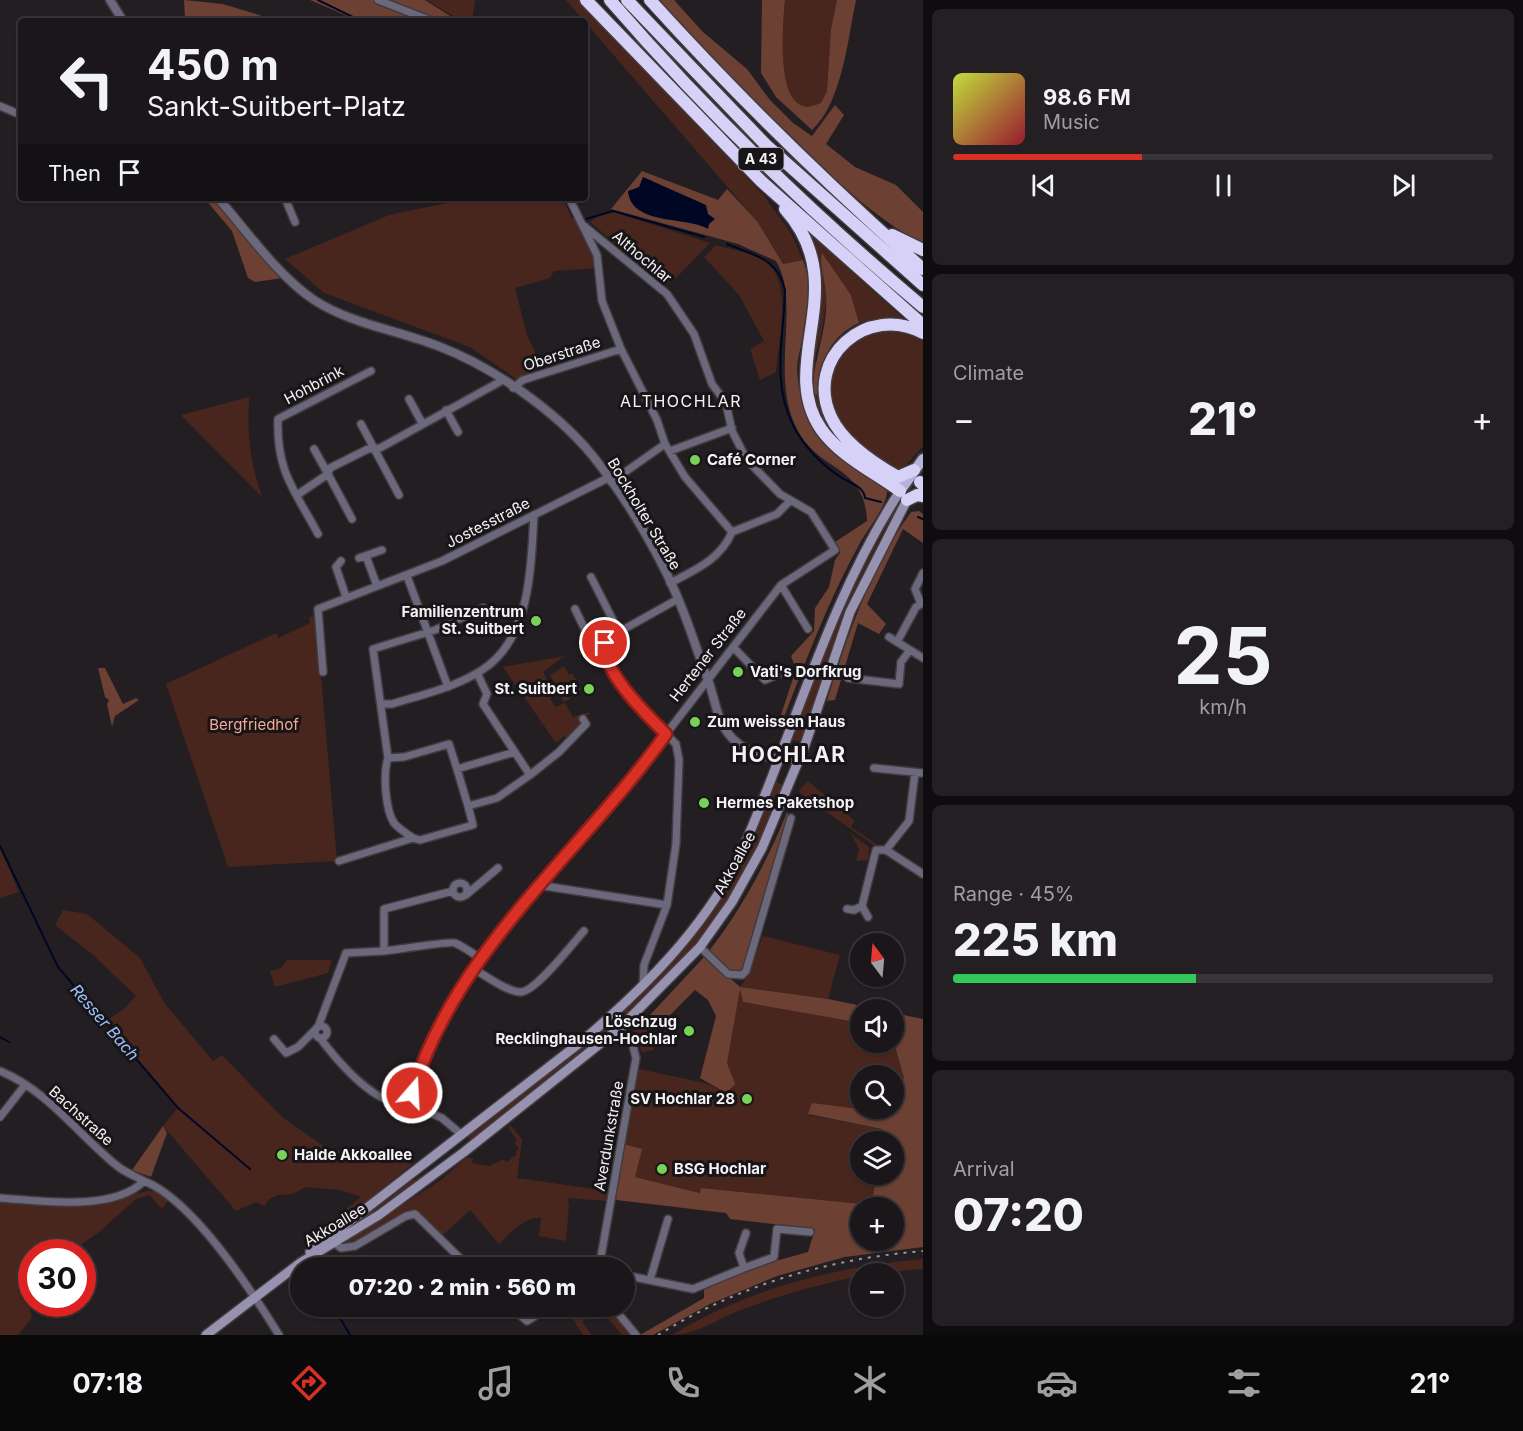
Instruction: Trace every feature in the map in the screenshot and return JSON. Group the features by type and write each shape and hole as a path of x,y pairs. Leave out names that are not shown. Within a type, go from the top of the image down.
{"highway":[{"path":"586,0 761,181 789,214 801,233 812,264 816,304 805,378 806,394 815,419 839,449 903,496 923,496"},
{"name":"A 43","path":"610,0 685,82 790,188 923,307"},
{"name":"A 43","path":"627,0 766,145 923,285"},
{"path":"650,0 756,114 923,269"},
{"path":"761,181 923,326"},
{"path":"869,220 893,236 923,250"},
{"path":"920,479 898,477 857,449 842,435 832,419 825,394 832,358 842,344 858,332 888,324 906,326 923,333"}],"main road":[{"path":"903,496 920,479 923,459"},
{"name":"Akkoallee","path":"206,1335 331,1240 611,1016 643,986 693,932 720,894 752,829 837,608 868,544 903,496"},
{"name":"Akkoallee","path":"331,1240 408,1196 452,1162 621,1027 700,947 732,902 762,848 799,760 850,612 903,496"},
{"path":"462,1135 465,1142 464,1152"},
{"path":"450,1144 436,1160 440,1164 452,1162"}],"street":[{"path":"110,0 121,18"},
{"path":"378,0 424,18"},
{"path":"0,106 18,114"},
{"name":"Bockholter Straße","path":"221,201 283,271 314,300 335,312 447,350 484,367 568,431 591,454 609,480 678,599 708,679 720,721 740,746 766,758 778,759"},
{"path":"286,201 295,222"},
{"path":"571,201 597,255 602,301 621,348 657,420 664,444 686,477 732,532"},
{"name":"Althochlar","path":"584,226 667,294 694,334 712,384 726,403 732,428 747,460 790,501 811,512 832,546"},
{"name":"Oberstraße","path":"513,388 523,380 621,348"},
{"name":"Hohbrink","path":"318,534 282,466 277,445 278,419 371,370"},
{"path":"297,495 328,474 330,468 368,448 380,448 503,380"},
{"path":"409,399 422,423"},
{"path":"446,410 458,432"},
{"path":"362,424 399,495"},
{"path":"670,451 732,428"},
{"name":"Jostesstraße","path":"323,672 318,609 345,597 407,576 609,480 664,444"},
{"path":"314,450 352,519"},
{"path":"670,583 717,556 726,547 732,532 777,514 790,501"},
{"path":"382,704 392,704 448,687 477,673 498,657 514,632 527,591 534,515"},
{"name":"Hertener Straße","path":"410,1104 417,1077 439,1026 480,958 538,885 666,734 781,585 835,550 832,546"},
{"path":"377,586 362,557 382,550"},
{"path":"328,570 338,564 345,597"},
{"path":"897,642 916,607 922,603 915,589 923,573"},
{"path":"407,576 448,687"},
{"path":"591,577 619,632"},
{"path":"781,585 808,629"},
{"path":"575,609 590,640 605,643 619,632 678,599"},
{"path":"388,758 449,744 473,825 420,840 413,838 394,823 386,795 384,769 388,758 382,704 376,691 373,650 426,631 435,630 483,608"},
{"path":"889,637 923,658"},
{"path":"605,643 605,654 621,683 636,703 676,744 680,781 673,875 667,905 644,964 643,986"},
{"path":"733,647 765,680 786,671"},
{"path":"848,678 898,684 900,662 910,650"},
{"path":"477,673 487,694 483,704 530,775"},
{"path":"468,806 497,798 530,775 559,752 586,724 583,718"},
{"path":"457,770 515,752"},
{"path":"778,759 799,760"},
{"path":"874,768 919,773 909,821 886,850"},
{"path":"700,947 728,974 742,975 746,971 791,818"},
{"path":"339,861 413,838"},
{"path":"868,917 862,906 876,850 886,850 923,874"},
{"path":"453,891 460,898 466,895 498,868"},
{"path":"453,891 456,884 464,884 468,891 466,895"},
{"path":"538,885 667,905"},
{"path":"384,951 384,909 453,891"},
{"path":"847,909 854,910 862,906"},
{"path":"473,969 513,990 526,991 536,984 584,931"},
{"path":"462,1135 442,1118 410,1104 389,1103 370,1090 316,1034 346,953 419,948 446,942 454,943 480,958"},
{"name":"Averdunkstraße","path":"601,1257 636,1058 634,1043 611,1016"},
{"path":"274,1039 286,1053 298,1047 317,1028"},
{"name":"Bachstraße","path":"0,1071 25,1085 67,1118 116,1166 171,1196 184,1208 255,1297 279,1335"},
{"path":"0,1117 25,1085"},
{"path":"0,1198 97,1201 126,1195 144,1181"},
{"path":"331,1240 341,1248 354,1246 401,1218 415,1214 459,1257"},
{"path":"650,1280 668,1219"},
{"path":"635,1277 693,1289 774,1257 777,1229 810,1232"},
{"path":"744,1268 739,1253 746,1233"},
{"path":"621,1317 636,1335"}],"green space":[{"path":"427,0 475,0 472,18 456,18"},
{"path":"566,0 579,0 764,196 791,233 803,260 783,264 757,221 588,25 588,18 582,18"},
{"path":"785,0 837,0 831,29 827,91 821,103 808,107 794,100 785,75 783,25"},
{"path":"447,201 568,201 595,259 596,268 554,271 550,278 515,288 527,335 537,356 531,359 536,372 516,379 470,347 324,293 285,259 389,215 447,203"},
{"path":"614,212 710,243 677,277 664,285 590,222 598,216"},
{"path":"807,231 906,321 882,319 859,323 851,295 822,254 827,296 821,337 815,358 822,410 837,437 868,464 823,429 809,391 812,347 818,327 822,290 819,269"},
{"path":"716,245 761,259 772,268 778,280 782,294 782,310 776,372 760,380 750,349 764,341 739,295 704,257"},
{"path":"879,331 896,331 923,340 923,446 901,471 896,471 851,438 839,424 831,403 832,377 838,358 858,339"},
{"path":"249,397 250,448 262,497 181,415"},
{"path":"923,467 923,471 883,532 850,599 802,742 792,740 832,633 863,565 901,499"},
{"name":"Bergfriedhof","path":"312,616 316,618 337,861 228,867 166,684 276,633 278,638 310,623 309,618"},
{"path":"565,656 543,672 555,695 550,698 555,707 565,703 573,717 589,712 590,714 582,718 584,723 567,739 564,736 556,743 503,667"},
{"path":"564,666 569,675 572,673 581,689 568,696 570,699 564,702 550,675"},
{"path":"774,781 783,785 755,850 733,892 692,950 628,1016 623,1010 697,931"},
{"path":"808,781 855,821 851,827 882,848 875,846 801,794 799,790"},
{"path":"851,834 869,847 868,860 856,861 859,849"},
{"path":"0,848 19,892 0,898"},
{"path":"63,910 87,914 140,958 165,1004 213,1061 222,1055 282,1117 328,1149 412,1164 378,1193 324,1232 321,1229 361,1197 340,1190 306,1187 292,1194 277,1195 268,1200 265,1206 256,1202 236,1211 163,1126 177,1109 104,1022 123,1010 136,996 92,954 55,925"},
{"name":"SV Hochlar 28","path":"763,936 840,955 828,999 741,987 743,1002 850,1021 850,1053 897,1053 900,1065 850,1065 850,1111 808,1115 883,1129 883,1131 850,1131 850,1185 875,1185 873,1197 850,1197 850,1203 702,1188 701,1193 635,1177 623,1144 639,1069 705,1083 726,1092 727,1063 740,987 747,977"},
{"path":"287,960 332,960 328,973 275,987 270,971 281,968"},
{"path":"650,1015 656,1021 650,1027 653,1032 651,1034 654,1050 642,1052 634,1030"},
{"path":"612,1024 613,1029 474,1139 468,1139 468,1135 606,1025"},
{"path":"510,1125 522,1139 517,1178 608,1191 606,1201 567,1198 569,1204 566,1241 539,1236 541,1218 535,1218 518,1226 499,1244 470,1210 443,1235 417,1211 411,1211 355,1242 342,1244 441,1180 466,1158 473,1158 472,1163 490,1166 503,1159 507,1162 517,1154 515,1152 519,1149 514,1143 517,1140 508,1128"},
{"path":"419,1176 428,1177 340,1236 337,1233 408,1178 415,1180"},
{"path":"147,1191 158,1192 169,1199 162,1209 150,1195 136,1199 89,1239 18,1239 18,1317 32,1318 18,1335 0,1335 0,1202 90,1206"},
{"path":"923,1259 923,1269 904,1271 904,1263 890,1263"},
{"path":"850,1269 850,1278 770,1299 690,1332 672,1335 731,1304 793,1282"},
{"path":"571,1317 587,1318 582,1322 592,1335 583,1335"},
{"path":"607,1317 617,1317 631,1335 622,1335"}],"shaded area":[{"path":"184,0 223,4 269,18 185,18"},
{"path":"310,0 425,0 453,18 352,18"},
{"path":"658,0 674,0 703,32 747,69 770,100 793,123 812,136 835,105 844,115 826,144 855,167 896,185 923,212 923,244 861,202 833,177 749,96"},
{"path":"762,0 785,0 783,58 785,75 794,100 808,107 821,103 827,91 831,29 837,0 856,0 837,87 822,118 812,130 776,97 761,73"},
{"path":"642,171 718,200 727,189 757,221 783,264 803,260 810,299 797,373 806,413 814,428 833,450 886,487 887,493 882,507 838,586 784,717 781,715 796,669 791,656 814,631 815,608 829,587 835,560 840,553 835,542 867,521 864,503 859,489 850,479 807,445 798,431 790,410 785,365 786,298 783,279 776,261 738,244 611,209"},
{"path":"207,201 216,201 283,278 255,282 248,278 232,231"},
{"path":"822,253 851,295 859,323 840,335 828,352 821,372 820,395 813,394 813,381 826,308"},
{"path":"919,511 923,514 923,543 903,529 867,604 886,624 879,634 858,623 835,700 827,701 852,627 872,579 911,512"},
{"path":"98,668 105,668 123,704 136,698 139,700 115,716 112,727 107,704 109,700 105,697"},
{"path":"787,812 790,817 778,849 745,967 740,973 730,972 709,951 753,884"},
{"path":"705,956 740,987 850,1003 850,1021 743,1002 740,989 727,1063 735,1084 726,1093 700,1078 716,1016 708,1000 695,990 660,1025 650,1015"},
{"path":"904,1015 923,1019 923,1247 904,1249 904,1197 873,1197 875,1185 904,1185 904,1131 882,1131 882,1129 808,1114 812,1103 850,1108 850,1119 904,1119 904,1065 900,1065 897,1053 904,1053"},
{"path":"163,1126 167,1133 151,1177 132,1170"},
{"path":"623,1144 642,1149 635,1177 700,1193 701,1188 850,1203 850,1251 892,1251 845,1257 777,1276 710,1304 653,1335 640,1335 704,1298 704,1289 773,1259 779,1260 808,1252 815,1229 730,1219 726,1213 616,1200"}],"water":[{"path":"643,177 706,205 708,214 715,219 709,224 708,229 699,225 649,215 639,210 631,202 628,191 639,187"}],"waterway":[{"path":"318,0 355,18"},
{"path":"565,201 573,217"},
{"path":"586,219 613,211 704,237"},
{"path":"727,244 763,259 777,271 782,279 785,290 780,358 782,392 797,433 827,467 860,488 865,498 881,502"},
{"path":"918,517 923,519"},
{"name":"Resser Bach","path":"0,846 58,967 178,1108 250,1169"},
{"path":"0,1037 9,1042"},
{"name":"Resser Bach","path":"339,1317 350,1335"}],"railway":[{"path":"658,1335 720,1302 785,1277 853,1260 923,1251"}],"place":[{"name":"Café Corner","path":"695,460"},
{"name":"Familienzentrum St. Suitbert","path":"536,621"},
{"name":"Vati's Dorfkrug","path":"738,672"},
{"name":"St. Suitbert","path":"589,689"},
{"name":"Zum weissen Haus","path":"695,722"},
{"name":"Hermes Paketshop","path":"704,803"},
{"name":"Löschzug Recklinghausen-Hochlar","path":"689,1031"},
{"name":"SV Hochlar 28","path":"747,1099"},
{"name":"Halde Akkoallee","path":"282,1155"},
{"name":"BSG Hochlar","path":"662,1169"}],"district":[{"name":"ALTHOCHLAR","path":"681,401"},
{"name":"HOCHLAR","path":"789,755"}],"route":[{"path":"412,1093 439,1026 480,958 503,927 655,750 666,734 636,703 621,683 605,654 605,643"}]}
